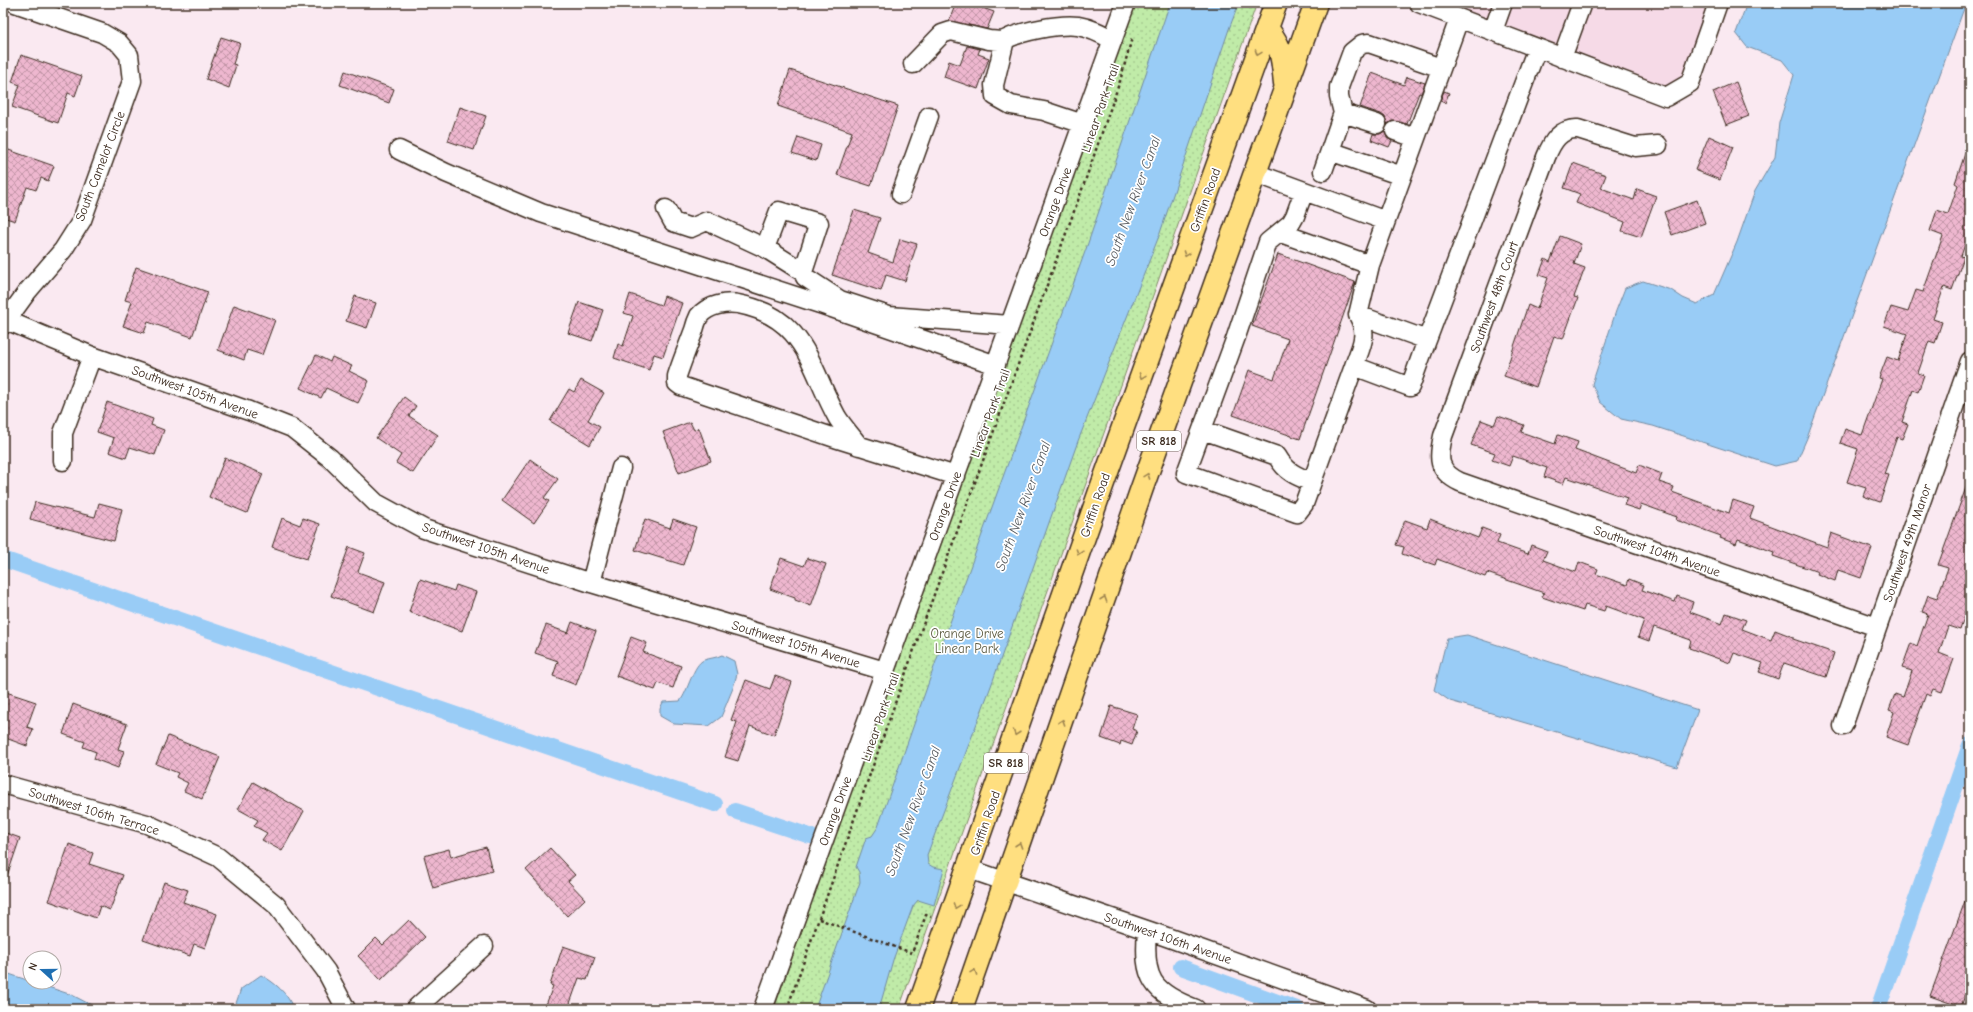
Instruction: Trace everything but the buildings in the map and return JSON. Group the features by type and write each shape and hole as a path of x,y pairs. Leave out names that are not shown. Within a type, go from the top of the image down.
{"main road":[{"name":"Griffin Road","path":"918,1009 969,869 1103,483 1276,3"},
{"name":"SR 818","path":"961,1009 1007,881 1142,488 1316,3"},
{"path":"1267,28 1278,44 1281,54 1285,88"}],"street":[{"name":"South Camelot Circle","path":"5,322 27,292 63,250 82,220 132,81 129,55 118,43 102,33 15,3"},
{"name":"Orange Drive","path":"763,1009 1126,3"},
{"path":"1419,3 1666,97 1690,83 1718,3"},
{"path":"1492,31 1503,3"},
{"path":"1562,58 1582,3"},
{"path":"1304,191 1295,216 1281,233 1268,242 1203,430 1186,473 1297,513 1304,504 1363,340 1364,326 1358,314 1370,265 1459,19"},
{"path":"914,64 942,34 951,31 989,40 1003,40 1012,36 1064,26 1088,28 1113,40"},
{"path":"1003,40 1004,44 994,85 995,96 1011,105 1044,111 1083,124"},
{"path":"1323,171 1343,113 1339,97 1339,87 1352,52 1362,44 1369,43 1441,68"},
{"path":"1354,366 1410,387 1537,48"},
{"path":"1343,113 1377,124"},
{"path":"901,194 929,116"},
{"name":"Southwest 48th Court","path":"1437,470 1443,436 1546,157 1555,139 1563,132 1570,129 1585,130 1635,147 1658,145"},
{"path":"1395,131 1416,138"},
{"path":"399,150 446,173 541,213 823,305 996,365"},
{"path":"1330,151 1402,176"},
{"path":"1255,173 1386,221"},
{"path":"666,209 673,222 691,228 707,221 766,248 803,272 805,277 840,300 889,316 1010,325"},
{"path":"766,248 779,210 819,223 803,272"},
{"path":"1281,233 1370,265"},
{"path":"859,446 838,418 806,348 789,327 767,313 730,302 722,303 710,308 699,316 677,376 677,383 681,386 859,446 956,476"},
{"path":"1358,314 1427,340"},
{"name":"Southwest 105th Avenue","path":"5,322 92,356 249,411 292,428 330,458 376,503 424,529 591,583 885,671"},
{"path":"63,461 63,433 92,356"},
{"name":"Southwest 49th Manor","path":"1843,726 1970,361"},
{"path":"1203,430 1277,456 1286,470 1312,482"},
{"path":"591,583 621,468"},
{"name":"Southwest 104th Avenue","path":"1437,470 1460,482 1877,627"},
{"name":"Southwest 106th Terrace","path":"3,784 147,824 218,857 276,905 326,971 346,1009"},
{"name":"Southwest 106th Avenue","path":"969,869 1147,930 1368,1009"},
{"path":"1147,930 1146,952 1148,970 1154,983 1172,1005 1196,1009"},
{"path":"415,1009 484,946"}],"path":[{"name":"Linear Park Trail","path":"787,1009 916,644 1086,177 1120,81 1133,34"},
{"path":"819,919 912,953 926,915 933,918"}],"shaded area":[{"path":"1419,3 1719,3 1690,83 1666,97"}],"green space":[{"name":"Orange Drive Linear Park","path":"1134,3 1257,3 899,1009 774,1009 911,620"}],"water":[{"name":"South New River Canal","path":"1170,3 1239,3 1159,236 1078,441 991,686 927,855 928,864 933,867 944,869 934,905 918,900 913,906 893,960 879,1009 815,1009 860,882 859,872 856,867 866,838 872,836 878,827 940,650 1086,249"},
{"path":"1747,3 1966,3 1807,438 1797,461 1775,466 1653,426 1621,419 1600,402 1592,384 1625,288 1643,281 1671,290 1683,298 1697,304 1714,295 1737,242 1755,191 1775,157 1779,123 1794,75 1782,60 1747,47 1736,33"},
{"path":"1467,635 1698,710 1677,767 1450,701 1434,690 1447,638"},
{"path":"722,655 734,661 737,674 721,717 709,726 674,724 660,716 660,709 663,702 680,701 700,663 704,660"},
{"path":"3,972 22,978 22,990 57,990 72,995 99,1009 3,1009"},
{"path":"261,975 285,993 293,1009 234,1009 241,989"}],"waterway":[{"path":"3,559 715,804"},
{"path":"1878,1009 1970,745"},
{"path":"735,811 810,836"},
{"path":"1181,967 1297,1009"}]}
